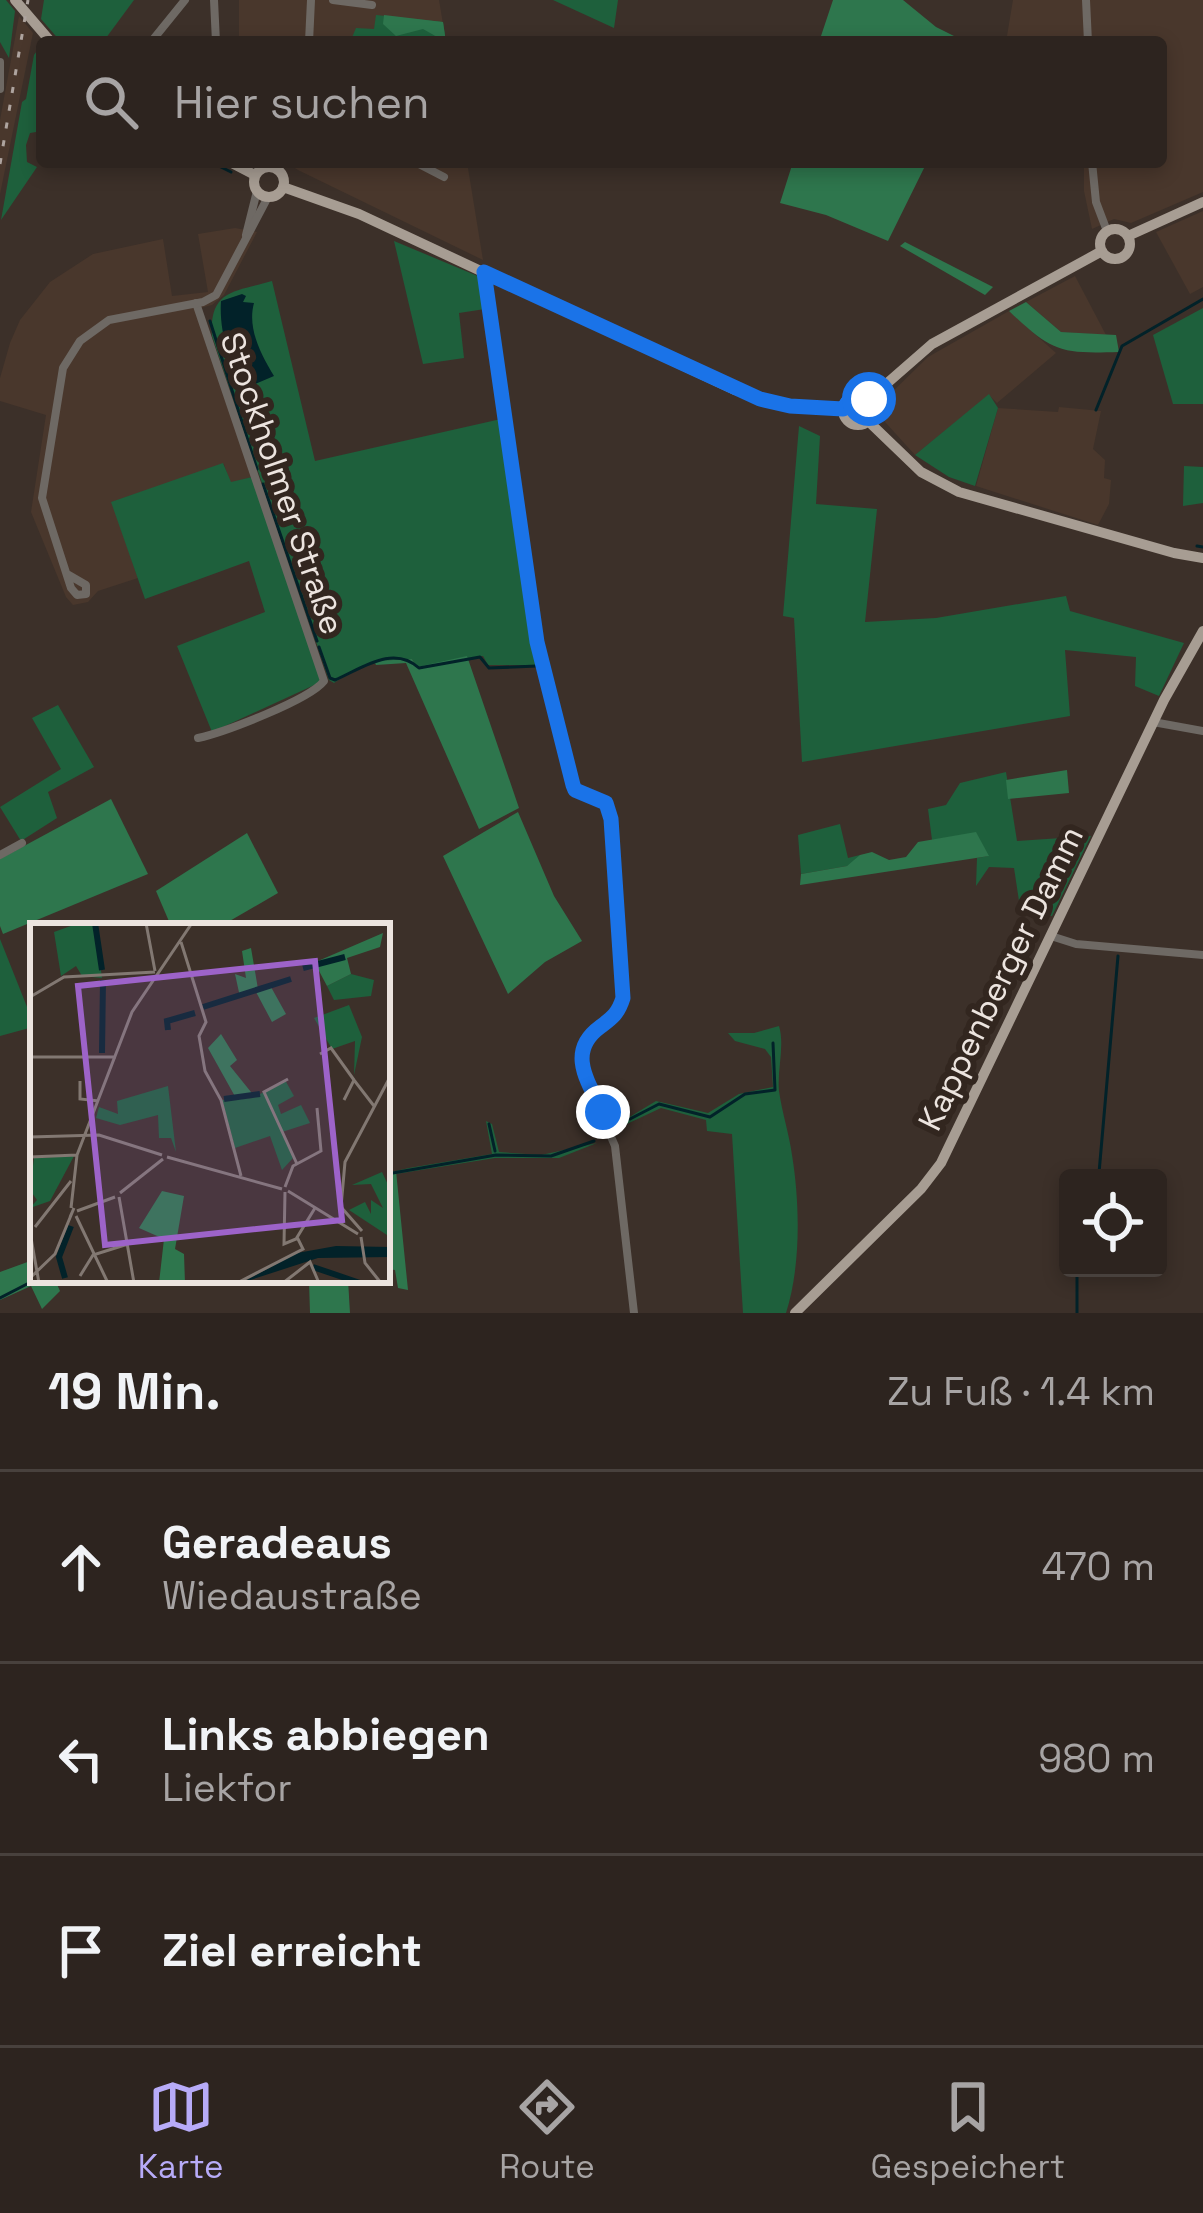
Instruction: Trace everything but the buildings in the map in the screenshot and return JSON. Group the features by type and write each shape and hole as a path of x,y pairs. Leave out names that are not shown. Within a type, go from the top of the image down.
{"main road":[{"path":"15,0 46,36"},
{"path":"242,168 255,175 262,194 277,194 283,187 277,168"},
{"path":"255,175 264,168"},
{"path":"283,187 331,201 735,390 790,406 843,409"},
{"path":"1128,236 1203,202"},
{"path":"1117,229 1128,236 1129,247 1120,258 1102,251 1100,240 1107,230 1117,229"},
{"path":"869,399 932,344 1102,251"},
{"path":"843,409 852,396 869,399"},
{"path":"868,421 873,408 869,399"},
{"path":"843,409 852,423 868,421"},
{"path":"868,421 903,458 959,492 1174,554 1203,558"},
{"name":"Kappenberger Damm","path":"795,1313 934,1172 1153,722 1203,631"}],"street":[{"path":"156,36 184,0"},
{"path":"214,0 216,36"},
{"path":"309,36 311,0"},
{"path":"333,0 372,5"},
{"path":"1086,0 1088,36"},
{"path":"0,62 0,89"},
{"path":"427,168 444,177"},
{"path":"1092,168 1094,193 1107,230"},
{"name":"Stockholmer Straße","path":"67,574 45,510 42,486 63,368 80,340 110,320 196,303 219,291 262,194"},
{"path":"484,272 542,665 575,790 606,803 611,819 623,998 615,1017 580,1050 580,1065 608,1124 618,1162 634,1313"},
{"name":"Stockholmer Straße","path":"196,303 324,676 323,685 314,692 247,723 198,738"},
{"path":"1153,722 1203,731"},
{"path":"0,855 22,843"},
{"path":"1051,935 1076,944 1203,956"}],"shaded area":[{"path":"239,0 439,0 445,36 239,36"},
{"path":"1013,0 1203,0 1203,192 1131,223 1114,219 1092,229 1084,168 1167,168 1167,36 1007,36"},
{"path":"19,16 33,33 0,194 0,120"},
{"path":"295,168 468,168 483,260"},
{"path":"1203,211 1203,287 1190,294 1156,232"},
{"path":"235,228 257,232 224,295 196,309 252,477 230,483 224,464 112,502 138,578 73,605 31,512 46,415 0,401 0,378 10,343 20,320 50,282 93,254 163,239 172,296 208,292 198,234"},
{"path":"1075,276 1106,335 1061,332 1026,302"},
{"path":"1009,311 1056,353 997,403 989,395 915,455 885,422 886,398 928,357"},
{"path":"1059,407 1101,411 1093,449 1105,460 1104,478 1111,480 1109,504 1098,525 976,486 998,408 1058,412"}],"green space":[{"path":"0,0 15,11 9,58 0,42"},
{"path":"44,0 134,0 107,36 56,36 41,19"},
{"path":"553,0 618,0 614,28"},
{"path":"833,0 903,0 954,36 821,36"},
{"path":"376,15 443,22 445,36 353,36 356,28 374,29"},
{"path":"384,15 443,22 445,36 423,29 396,36 383,24"},
{"path":"34,55 36,132 30,133 26,145 27,162 36,168 1,220 22,102"},
{"path":"791,168 924,168 888,241 826,215 780,203"},
{"path":"394,241 480,277 485,309 459,313 464,358 423,364"},
{"path":"905,242 993,287 985,295 900,246"},
{"path":"272,281 315,461 501,419 539,665 488,665 483,656 417,667 412,659 401,659 371,664 334,683 329,680 212,336 220,301"},
{"path":"1026,302 1061,332 1116,335 1119,352 1070,351 1047,343 1009,311"},
{"path":"1203,308 1203,404 1173,404 1153,335"},
{"path":"989,394 998,408 975,486 949,477 915,455"},
{"path":"799,426 820,436 816,504 877,509 865,622 936,618 1066,596 1070,611 1184,643 1159,696 1135,686 1136,657 1065,650 1070,716 802,762 794,618 783,616"},
{"path":"223,463 231,482 252,477 323,681 212,732 177,646 265,612 249,561 145,599 111,502"},
{"path":"1184,466 1203,467 1203,503 1183,506"},
{"path":"467,656 519,808 479,829 406,663 376,665 374,661 412,659 417,667"},
{"path":"58,705 94,767 48,792 57,818 21,841 0,807 61,769 32,718"},
{"path":"1067,770 1069,793 1008,799 1006,780"},
{"path":"1006,772 1017,841 1091,836 1052,916 1021,914 1014,868 989,867 976,886 977,858 988,856 976,833 932,840 928,809 946,805 960,783"},
{"path":"111,799 148,874 3,934 0,859"},
{"path":"518,812 554,896 582,941 545,962 508,994 443,856"},
{"path":"840,824 848,858 860,855 858,860 801,874 798,835"},
{"path":"976,832 989,856 800,885 801,874 847,866 860,855 872,852 889,860 906,857 918,842"},
{"path":"247,833 278,893 226,923 170,923 156,891"},
{"path":"0,939 30,1014 30,1028 0,1036"},
{"path":"779,1026 779,1091 797,1194 794,1275 786,1313 743,1313 732,1134 707,1131 706,1120 661,1108 613,1127 656,1101 708,1113 739,1094 773,1087 771,1057 765,1049 735,1041 728,1033"},
{"path":"486,1121 492,1124 499,1152 541,1155 597,1143 559,1158 495,1158 396,1174 492,1154"},
{"path":"396,1171 408,1290 398,1288 395,1270 390,1269 390,1172"},
{"path":"30,1261 30,1283 56,1283 60,1291 42,1309 31,1286 0,1300 0,1272"},
{"path":"309,1283 348,1283 350,1313 310,1313"}],"water":[{"path":"246,296 243,302 254,303 254,332 274,376 253,385 231,360 222,324 221,301"}],"waterway":[{"path":"223,168 231,172"},
{"path":"1096,410 1122,346 1203,299"},
{"path":"210,321 257,469"},
{"path":"263,484 317,641"},
{"path":"1197,546 1203,547"},
{"path":"319,647 330,678 335,680 388,658 419,668 480,657 489,668 537,666"},
{"path":"1099,1169 1118,956"},
{"path":"630,1119 659,1104 710,1117 745,1094 775,1090 773,1043"},
{"path":"489,1124 495,1151"},
{"path":"390,1173 496,1155 551,1156 594,1141"},
{"path":"1077,1277 1077,1313"},
{"path":"0,1298 27,1284 63,1284"}],"railway":[{"path":"0,164 28,0"}],"route":[{"path":"603,1112 580,1065 580,1050 597,1029 615,1017 623,998 611,819 606,803 575,790 542,665 484,272 760,399 843,409 852,396 869,399"}]}
